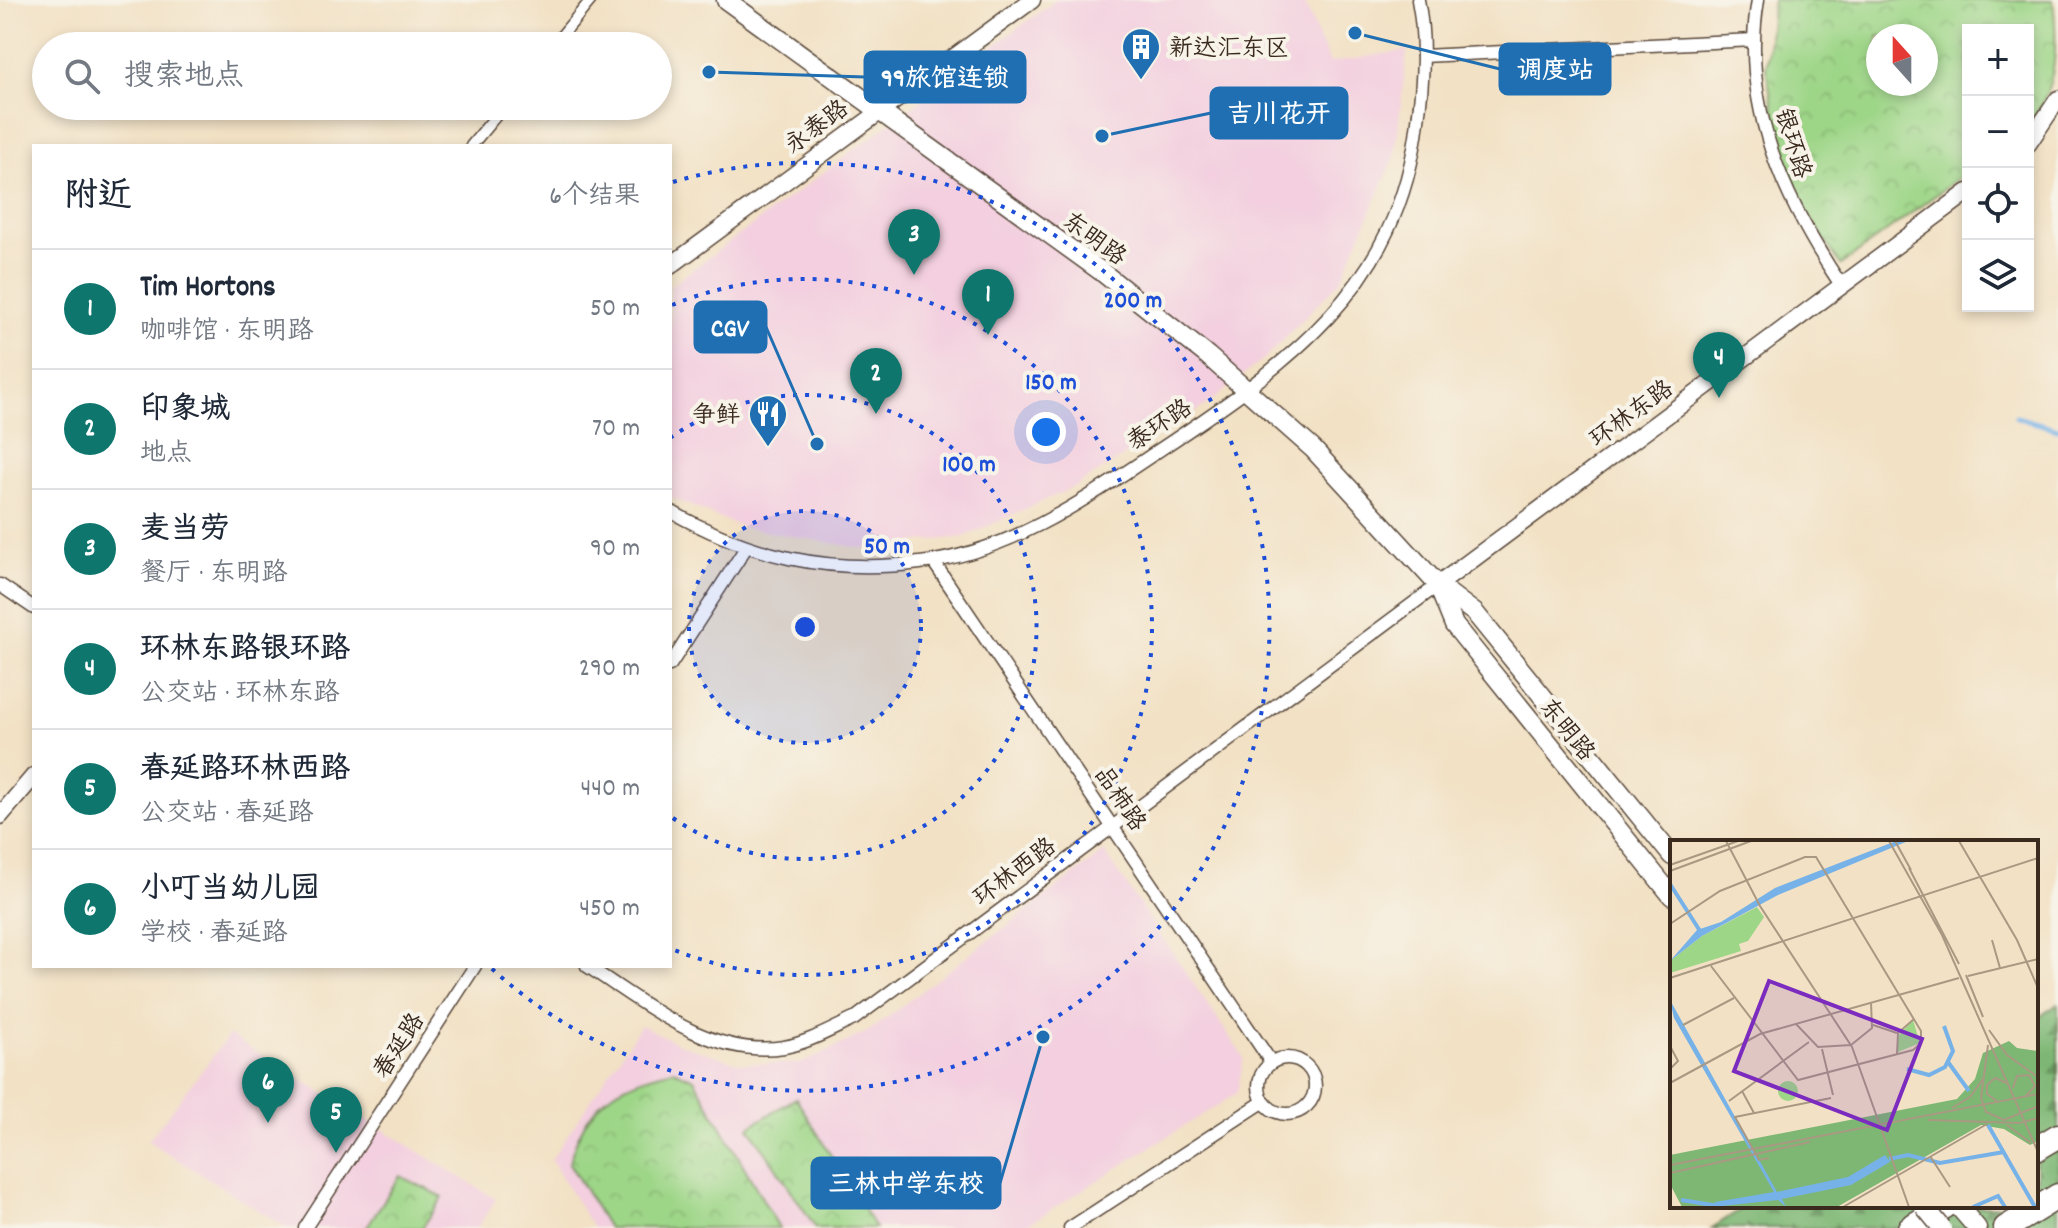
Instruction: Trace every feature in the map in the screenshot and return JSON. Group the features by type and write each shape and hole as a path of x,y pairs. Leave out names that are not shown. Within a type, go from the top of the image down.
{"highway":[{"path":"2038,1148 2058,1136"},
{"path":"2006,1228 2058,1196"},
{"path":"1910,1228 1942,1208"}],"main road":[{"name":"东明路","path":"726,0 1102,272 1248,390 1313,449 1438,585 1475,613 1670,854"},
{"name":"东明路","path":"1438,585 1454,625 1670,894"},
{"path":"1926,1208 1942,1228"},
{"path":"1960,1208 1977,1228"}],"street":[{"path":"565,32 591,0"},
{"name":"永泰路","path":"672,264 878,110 1032,0"},
{"name":"泰环路","path":"672,512 745,549 831,565 876,566 933,561 975,551 1020,534 1071,508 1248,390 1321,328 1374,257 1395,215 1410,171 1420,106 1423,56 1418,0"},
{"name":"银环路","path":"1758,0 1754,40 1760,107 1781,181 1841,285"},
{"path":"1423,56 1754,40"},
{"path":"2034,135 2058,99"},
{"path":"473,144 492,120"},
{"name":"环林东路","path":"1438,585 1962,196"},
{"path":"672,662 745,549"},
{"name":"品柿路","path":"933,561 1271,1062"},
{"path":"0,585 32,607"},
{"name":"环林西路","path":"590,968 677,1024 729,1044 783,1047 854,1019 1438,585"},
{"path":"0,816 32,778"},
{"name":"春延路","path":"305,1228 474,968"},
{"path":"1282,1057 1302,1061 1311,1070 1316,1091 1303,1110 1293,1114 1272,1110 1263,1102 1259,1080 1271,1062 1282,1057"},
{"path":"1070,1228 1263,1102"}],"shaded area":[{"path":"1056,0 1303,0 1330,63 1407,50 1395,156 1341,280 1267,356 1208,404 1076,486 964,537 860,548 741,527 672,498 672,285"},
{"path":"1104,852 1244,1058 1237,1093 1022,1228 593,1228 551,1160 641,1025 679,1044 739,1063 800,1064 869,1031"},
{"path":"229,1035 496,1199 477,1228 287,1228 148,1141"}],"green space":[{"path":"1773,0 2053,0 2054,65 2045,96 2034,116 2034,24 1962,24 1962,175 1841,265 1806,212 1781,151 1766,68"},
{"path":"2058,1004 2058,1228 1712,1228 1743,1208 2038,1208 2038,1018"},
{"path":"674,1070 694,1079 779,1228 608,1228 569,1163 576,1142 594,1111 618,1089"},
{"path":"796,1098 875,1228 816,1228 749,1127"},
{"path":"400,1176 443,1197 422,1228 366,1228"}],"waterway":[{"path":"2016,417 2058,429"}],"place":[{"name":"调度站","path":"1355,33"},
{"name":"99旅馆连锁","path":"709,72"},
{"name":"新达汇东区","path":"1141,81"},
{"name":"吉川花开","path":"1102,136"},
{"name":"麦当劳","path":"914,275"},
{"name":"Tim Hortons","path":"988,335"},
{"name":"环林东路银环路","path":"1719,398"},
{"name":"印象城","path":"876,414"},
{"name":"CGV","path":"817,444"},
{"name":"争鲜","path":"768,448"},
{"name":"三林中学东校","path":"1043,1037"},
{"name":"小叮当幼儿园","path":"268,1123"},
{"name":"春延路环林西路","path":"336,1153"}]}
